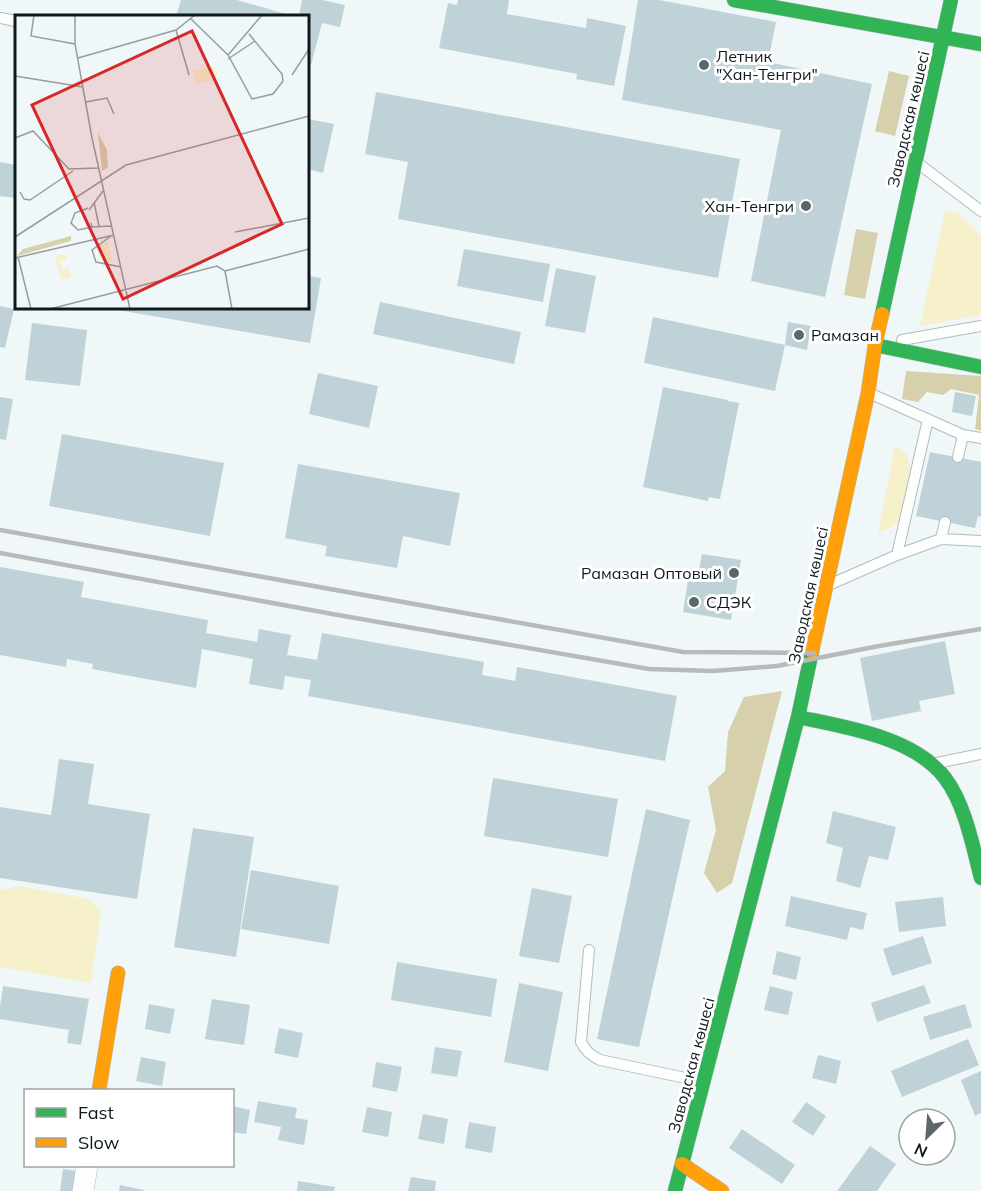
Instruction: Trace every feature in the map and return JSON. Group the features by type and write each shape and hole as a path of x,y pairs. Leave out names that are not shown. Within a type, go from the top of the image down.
{"street":[{"path":"734,0 981,44"},
{"name":"Заводская көшесі","path":"675,1191 798,717 868,393 875,345 951,0"},
{"path":"875,345 981,367"},
{"path":"798,717 883,738 932,764 954,794 968,831 981,878"},
{"path":"99,1089 118,973"},
{"path":"682,1164 722,1191"},
{"path":"83,1191 87,1167"}],"lane":[{"path":"0,18 15,21"},
{"path":"916,162 981,211"},
{"path":"875,345 981,326"},
{"path":"868,393 963,435 981,438"},
{"path":"897,555 927,419"},
{"path":"958,458 963,435"},
{"path":"941,539 945,522"},
{"path":"826,587 897,555 941,539 981,542"},
{"path":"932,764 981,754"},
{"path":"589,950 581,1042 590,1056 704,1082"}],"shaded area":[{"path":"889,71 909,76 895,136 875,131"},
{"path":"945,211 957,212 981,236 981,315 920,326"},
{"path":"856,229 878,233 865,299 844,295"},
{"path":"906,371 981,376 981,431 975,429 979,395 951,389 943,395 927,392 918,402 902,399"},
{"path":"895,445 907,454 911,472 898,524 878,533"},
{"path":"782,691 732,883 717,893 704,873 716,830 708,787 725,771 728,732 744,697"},
{"path":"19,886 88,899 101,911 91,983 0,967 0,890"}],"building":[{"path":"181,0 237,0 290,15 176,15"},
{"path":"302,0 322,0 345,5 340,27 322,23 311,65 309,64 309,15 299,15"},
{"path":"458,0 509,0 507,14 586,28 587,18 626,26 614,86 576,79 577,74 439,48 448,3 457,5"},
{"path":"638,0 659,0 776,22 768,62 872,84 825,297 751,281 781,130 622,100"},
{"path":"376,92 740,159 718,278 398,219 408,162 365,154"},
{"path":"309,119 334,124 323,173 309,169"},
{"path":"0,162 15,165 15,198 0,196"},
{"path":"464,249 550,264 543,302 457,286"},
{"path":"556,268 596,276 585,333 545,326"},
{"path":"309,276 321,278 310,343 112,309 309,309"},
{"path":"380,302 521,332 514,364 373,334"},
{"path":"0,306 14,309 5,348 0,347"},
{"path":"653,317 785,345 775,391 644,363"},
{"path":"788,322 811,326 807,350 785,345"},
{"path":"32,323 87,330 80,386 25,380"},
{"path":"318,373 378,386 369,428 309,414"},
{"path":"663,387 739,403 720,499 709,497 708,501 643,487"},
{"path":"955,392 976,396 972,416 952,412"},
{"path":"0,397 13,399 6,440 0,439"},
{"path":"62,434 224,463 210,536 49,506"},
{"path":"930,452 981,462 981,517 978,516 975,528 916,516"},
{"path":"298,464 460,493 450,546 403,536 397,568 325,556 327,546 285,538"},
{"path":"702,554 741,560 731,620 683,612 690,568 699,570"},
{"path":"0,567 84,582 81,597 208,620 206,633 257,642 259,629 291,635 287,655 317,660 322,633 484,662 482,675 515,681 517,667 677,696 665,761 308,696 311,680 285,676 283,690 249,684 253,659 202,649 196,688 92,669 93,664 67,659 66,667 0,655"},
{"path":"945,641 955,694 919,701 921,711 872,721 860,658"},
{"path":"59,759 94,764 88,804 150,814 137,899 0,878 0,807 51,815"},
{"path":"493,778 618,799 608,857 484,836"},
{"path":"646,809 690,820 639,1047 597,1039"},
{"path":"833,811 896,827 888,860 869,856 860,888 836,881 843,848 826,843"},
{"path":"193,828 254,837 236,957 174,947"},
{"path":"251,870 339,886 329,944 241,929"},
{"path":"532,888 572,896 559,963 519,956"},
{"path":"791,896 867,913 863,930 850,927 847,940 785,926"},
{"path":"943,897 946,926 899,932 895,902"},
{"path":"923,936 932,963 892,976 883,949"},
{"path":"777,951 801,957 796,980 772,974"},
{"path":"397,962 497,979 491,1017 391,1000"},
{"path":"519,983 563,992 548,1071 504,1062"},
{"path":"924,985 931,1003 877,1022 871,1003"},
{"path":"3,986 89,999 81,1045 67,1043 69,1030 0,1019"},
{"path":"770,986 793,992 788,1015 764,1010"},
{"path":"212,999 250,1005 244,1045 205,1039"},
{"path":"149,1004 175,1009 170,1034 145,1029"},
{"path":"965,1004 972,1027 930,1040 923,1017"},
{"path":"279,1028 303,1033 298,1058 274,1053"},
{"path":"968,1039 979,1065 902,1097 891,1071"},
{"path":"435,1047 462,1051 457,1077 431,1073"},
{"path":"818,1055 841,1061 836,1084 812,1078"},
{"path":"141,1057 166,1062 162,1086 136,1081"},
{"path":"376,1062 402,1067 397,1092 372,1087"},
{"path":"981,1071 981,1113 975,1116 961,1080"},
{"path":"258,1101 297,1108 295,1118 308,1120 304,1145 278,1140 281,1127 254,1122"},
{"path":"806,1102 826,1116 813,1136 792,1122"},
{"path":"234,1106 250,1110 246,1134 234,1132"},
{"path":"367,1107 392,1112 388,1137 362,1132"},
{"path":"423,1114 448,1119 444,1144 418,1139"},
{"path":"469,1122 496,1127 492,1153 465,1148"},
{"path":"742,1129 795,1165 782,1184 729,1148"},
{"path":"870,1146 896,1164 877,1191 837,1191"},
{"path":"63,1169 84,1172 82,1191 60,1191"},
{"path":"411,1177 436,1181 435,1191 408,1191"},
{"path":"298,1181 335,1187 334,1191 297,1191"},
{"path":"120,1185 144,1190 144,1191 119,1191"}],"railway":[{"path":"0,530 683,652 814,653"},
{"path":"0,553 649,669 713,671 777,666 981,629"}],"traffic: fast":[{"path":"734,0 981,44"},
{"path":"882,314 951,0"},
{"path":"875,345 981,367"},
{"path":"675,1191 798,717 812,651"},
{"path":"798,717 878,736 897,743 932,764 945,778 958,800 968,826 981,878"}],"traffic: slow":[{"path":"812,651 868,393 882,314"},
{"path":"99,1089 118,973"},
{"path":"682,1164 722,1191"}],"place":[{"name":"Летник \"Хан-Тенгри\"","path":"704,65"},
{"name":"Хан-Тенгри","path":"806,206"},
{"name":"Рамазан","path":"799,335"},
{"name":"Рамазан Оптовый","path":"734,573"},
{"name":"СДЭК","path":"694,602"}]}
